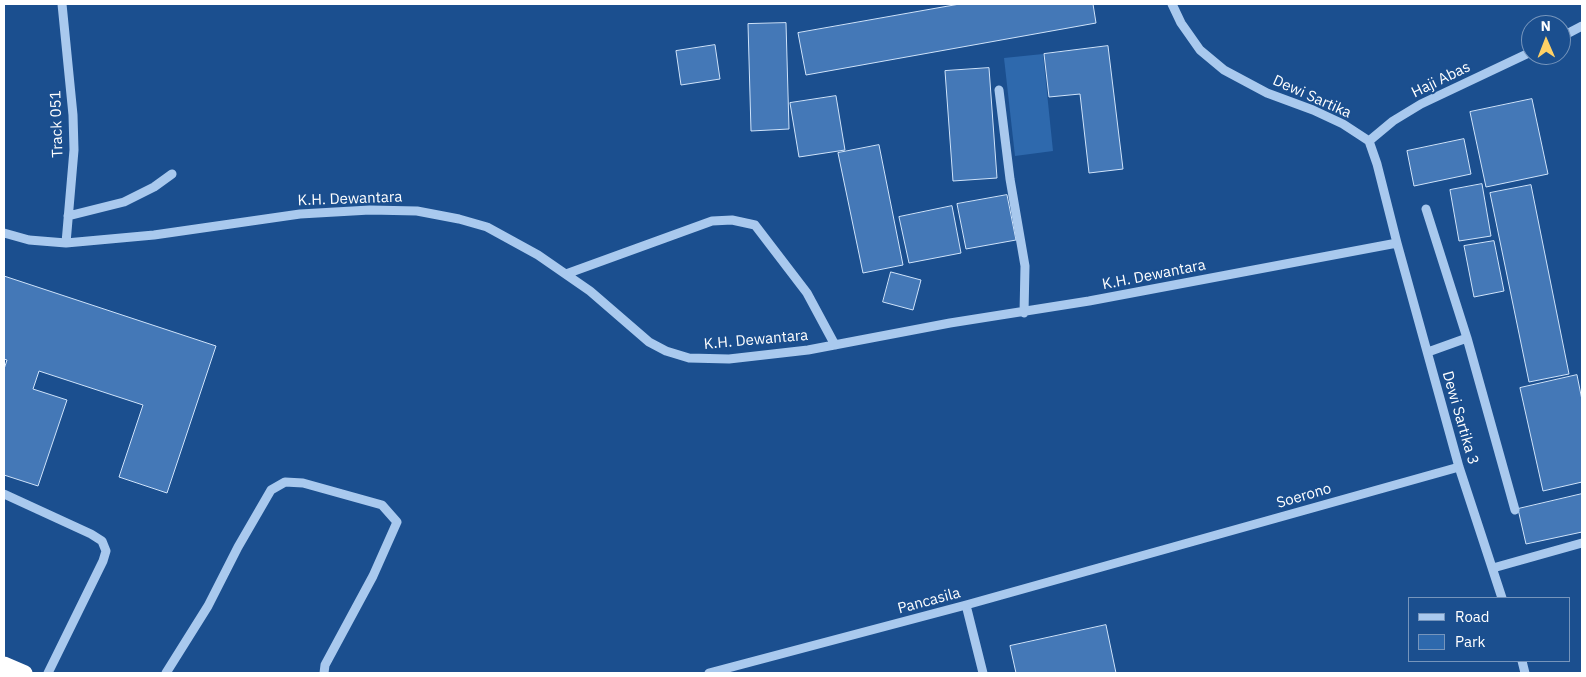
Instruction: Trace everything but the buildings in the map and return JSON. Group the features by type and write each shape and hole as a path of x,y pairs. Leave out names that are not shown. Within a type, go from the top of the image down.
{"highway":[{"path":"6,668 25,673"}],"street":[{"name":"Track 051","path":"62,4 74,150 66,243"},
{"name":"Dewi Sartika","path":"1172,4 1181,23 1200,50 1224,70 1267,93 1313,110 1343,124 1369,141"},
{"name":"Haji Abas","path":"1369,141 1394,121 1421,104 1521,57"},
{"path":"999,90 1010,179 1024,266 1024,313"},
{"path":"1369,141 1377,164 1397,243"},
{"path":"68,216 124,202 154,187 172,174"},
{"path":"1426,209 1467,338 1515,510"},
{"name":"K.H. Dewantara","path":"4,233 29,240 66,243 154,235 300,214 370,210 417,212 459,218 487,227 538,255 590,291 648,342 666,351 689,358 729,359 808,350 950,323 1024,313 1397,243"},
{"path":"566,274 712,221 732,220 755,225 807,293 835,345"},
{"name":"Dewi Sartika 3","path":"1397,243 1459,466 1502,597"},
{"path":"1428,352 1467,338"},
{"name":"Soerono","path":"1155,552 1459,466"},
{"path":"166,673 208,606 267,496 272,490 285,482 304,483 382,505 397,522 373,576 325,665 324,673"},
{"path":"4,494 91,534 102,541 106,551 103,561 48,673"},
{"path":"1493,568 1582,543"},
{"name":"Pancasila","path":"708,673 966,605 1155,552"},
{"path":"966,605 981,673"}],"green space":[{"path":"1043,54 1053,151 1015,156 1004,58"}]}
